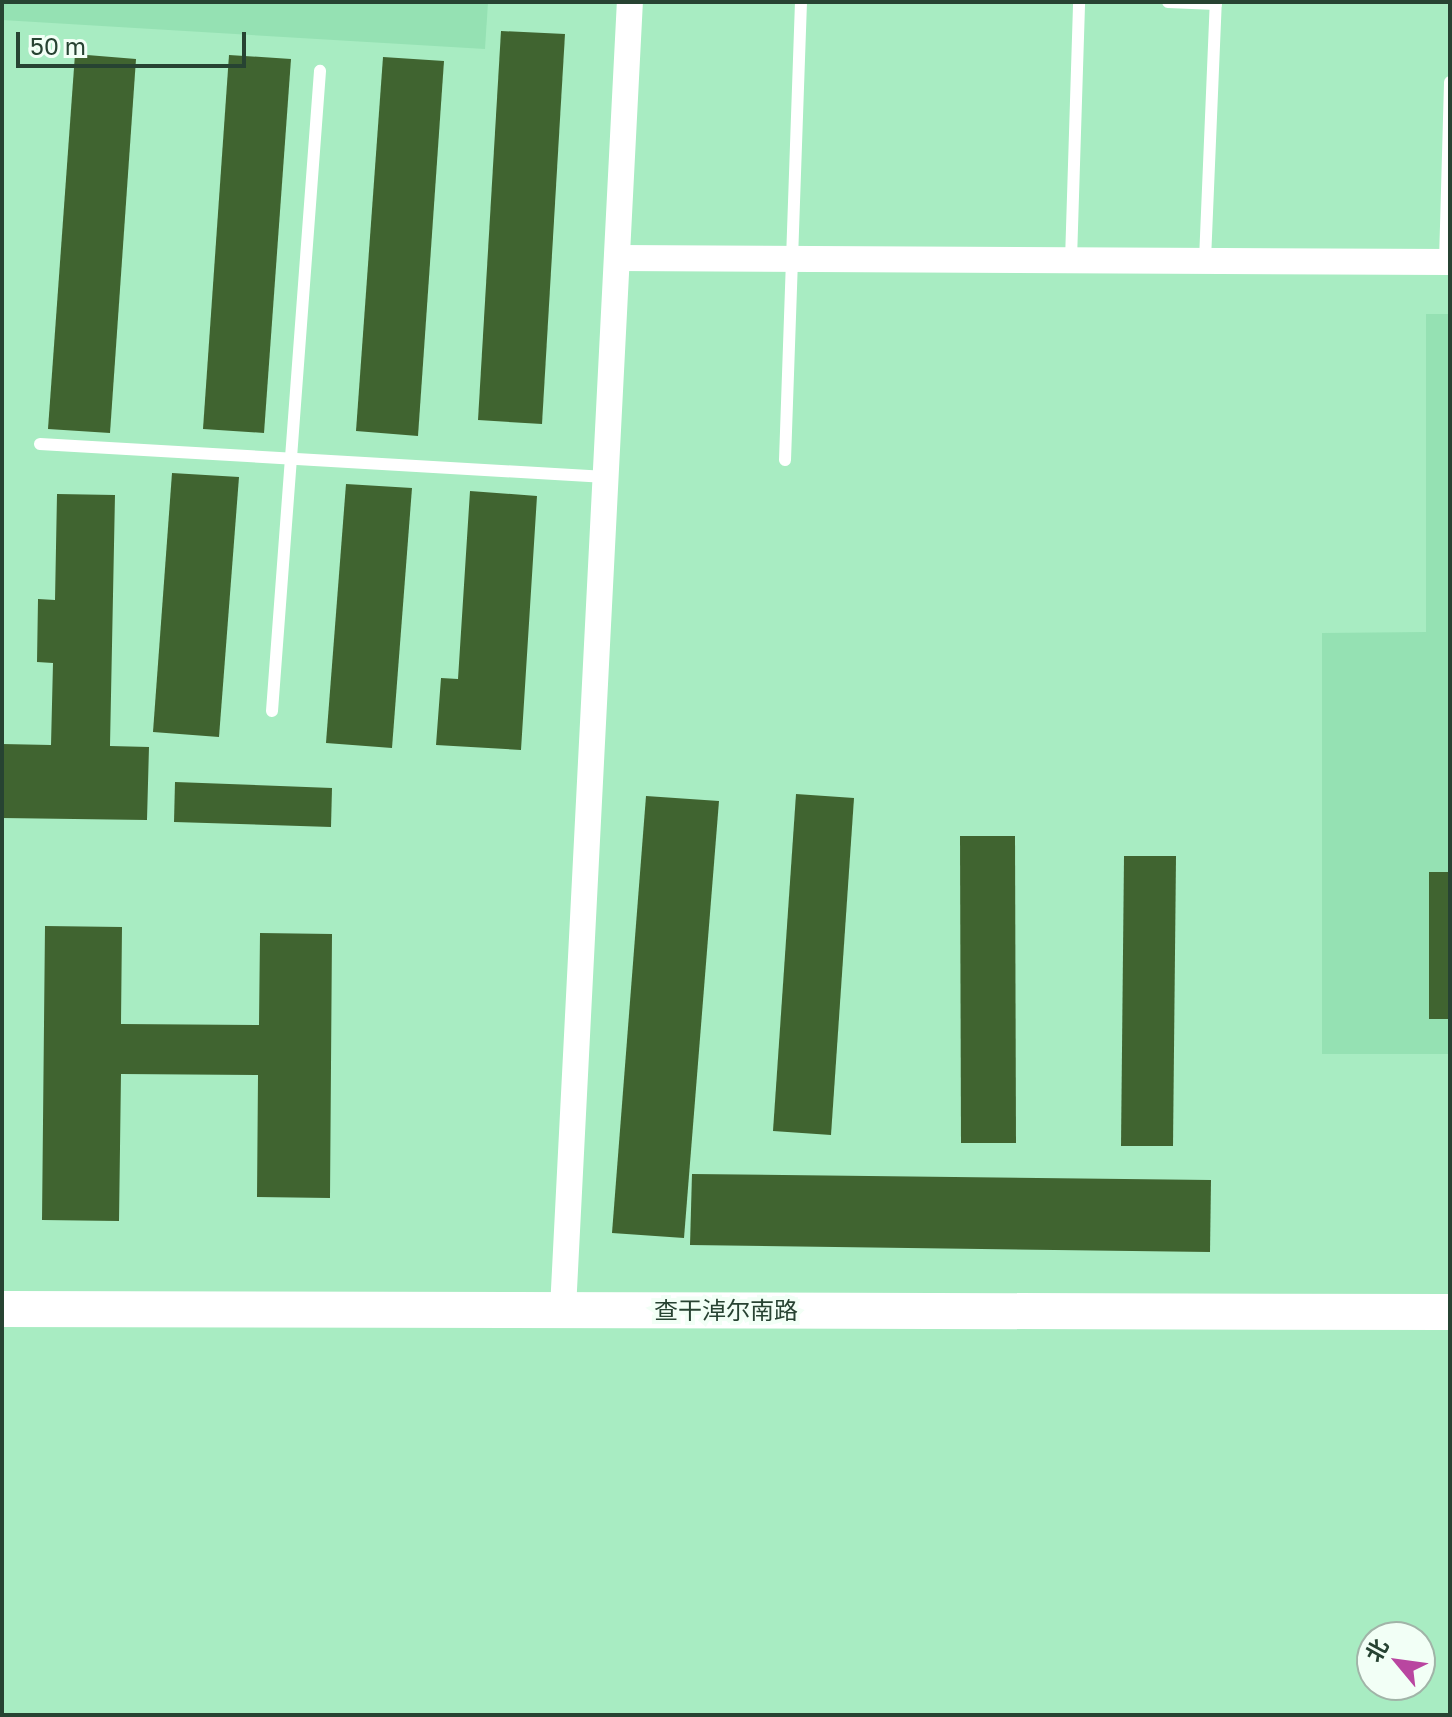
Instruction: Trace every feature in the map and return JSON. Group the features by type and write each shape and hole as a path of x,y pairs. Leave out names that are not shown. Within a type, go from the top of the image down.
{"street":[{"path":"563,1309 630,2"},
{"path":"617,258 1448,262"},
{"name":"查干淖尔南路","path":"2,1309 1450,1312"}],"lane":[{"path":"785,460 801,2"},
{"path":"1071,260 1079,2"},
{"path":"1168,2 1216,3 1205,260"},
{"path":"272,711 320,71"},
{"path":"1448,262 1450,82"},
{"path":"40,444 606,477"}],"shaded area":[{"path":"2,2 488,2 485,49 2,20"},
{"path":"1426,314 1450,314 1450,1054 1322,1054 1322,633 1426,632"}],"building":[{"path":"501,31 565,34 542,424 478,420"},
{"path":"75,54 136,59 110,433 48,429"},
{"path":"229,55 291,59 264,433 203,429"},
{"path":"383,57 444,61 418,436 356,431"},
{"path":"172,473 239,477 219,737 153,732"},
{"path":"346,484 412,488 392,748 326,743"},
{"path":"470,491 537,496 521,750 436,745 441,678 458,679"},
{"path":"57,494 115,495 110,746 149,747 147,820 2,818 2,744 51,745 53,663 37,662 38,599 55,600"},
{"path":"175,782 332,788 331,827 174,822"},
{"path":"796,794 854,798 831,1135 773,1131"},
{"path":"646,796 719,801 684,1238 612,1233"},
{"path":"960,836 1015,836 1016,1143 961,1143"},
{"path":"1124,856 1176,856 1173,1146 1121,1146"},
{"path":"1429,872 1450,872 1450,1019 1429,1019"},
{"path":"45,926 122,927 121,1024 259,1025 260,933 332,934 330,1198 257,1197 258,1075 121,1074 119,1221 42,1220"},
{"path":"692,1174 1211,1180 1210,1252 690,1245"}]}
